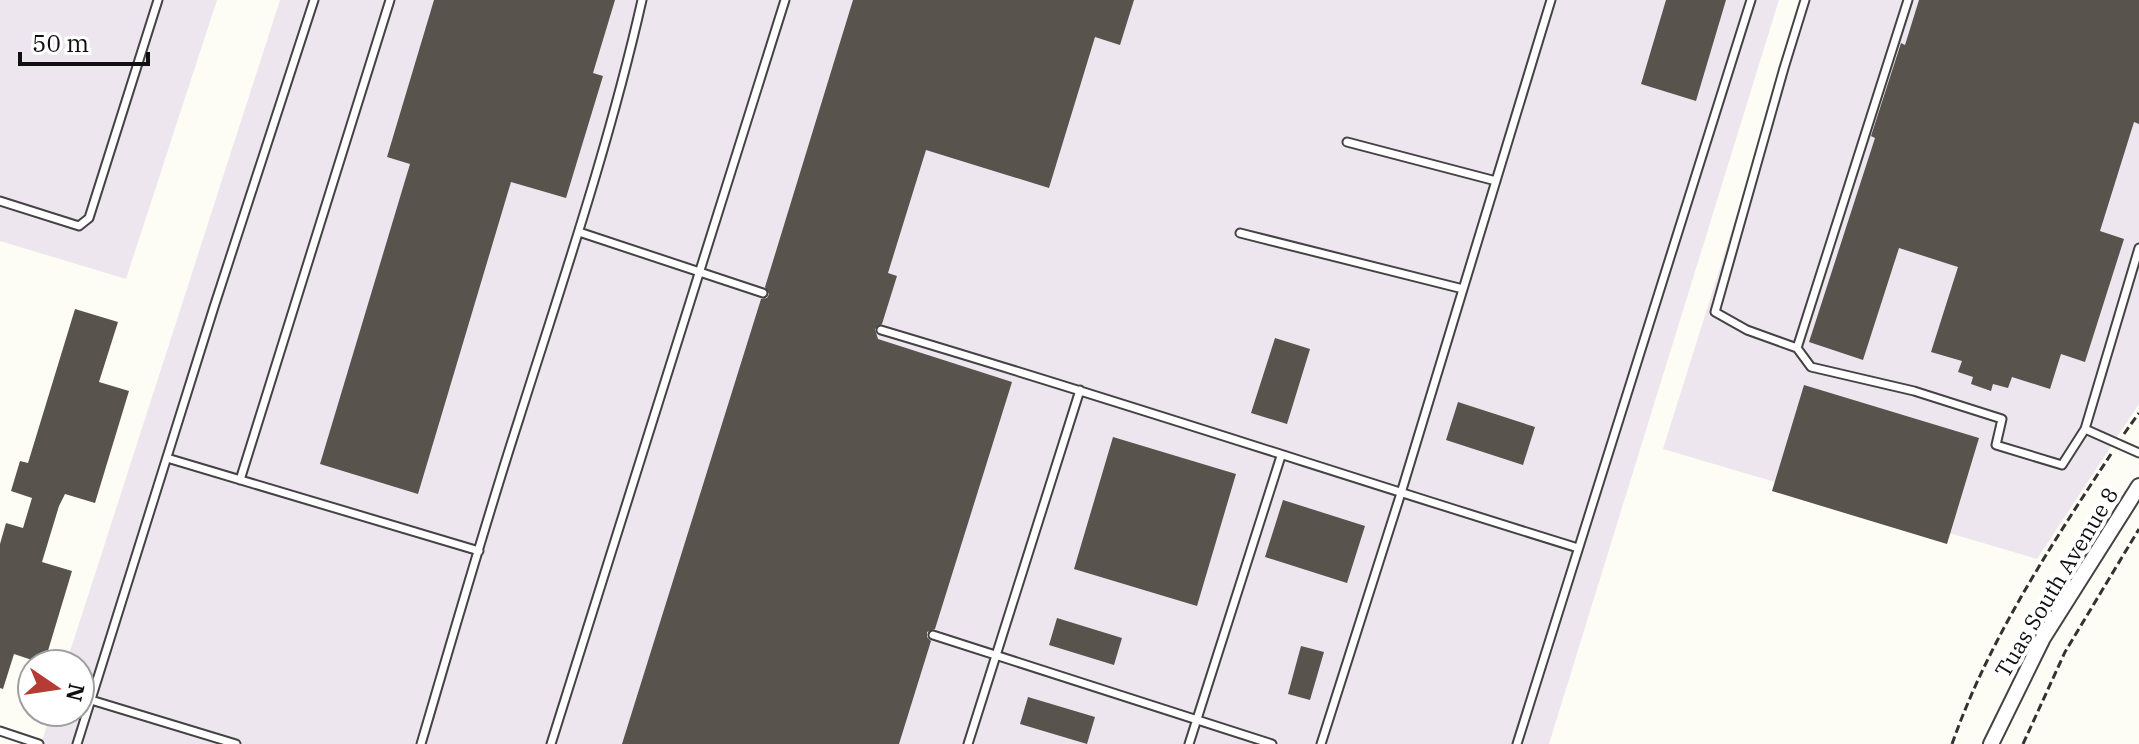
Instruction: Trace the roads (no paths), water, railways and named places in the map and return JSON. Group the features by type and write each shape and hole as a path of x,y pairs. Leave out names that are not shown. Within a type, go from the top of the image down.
{"street":[{"name":"Tuas South Avenue 8","path":"1991,744 2043,638 2139,486"}],"lane":[{"path":"0,201 79,226 89,218 158,0"},
{"path":"96,684 314,0"},
{"path":"240,480 390,0"},
{"path":"421,744 579,232 627,70 642,0"},
{"path":"551,744 785,0"},
{"path":"1321,744 1551,0"},
{"path":"1517,744 1751,0"},
{"path":"1805,0 1715,312 1747,330 1797,348 1811,367 1914,391 2002,419 1996,445 2062,465 2085,429 2139,248"},
{"path":"1797,348 1908,0"},
{"path":"1347,142 1496,181"},
{"path":"579,232 763,293"},
{"path":"1240,233 1463,289"},
{"path":"881,330 1578,548"},
{"path":"968,744 1080,390"},
{"path":"2085,429 2139,453"},
{"path":"1189,744 1281,456"},
{"path":"167,458 479,551"},
{"path":"933,635 1272,744"},
{"path":"96,702 236,744"},
{"path":"0,731 39,744"}]}
